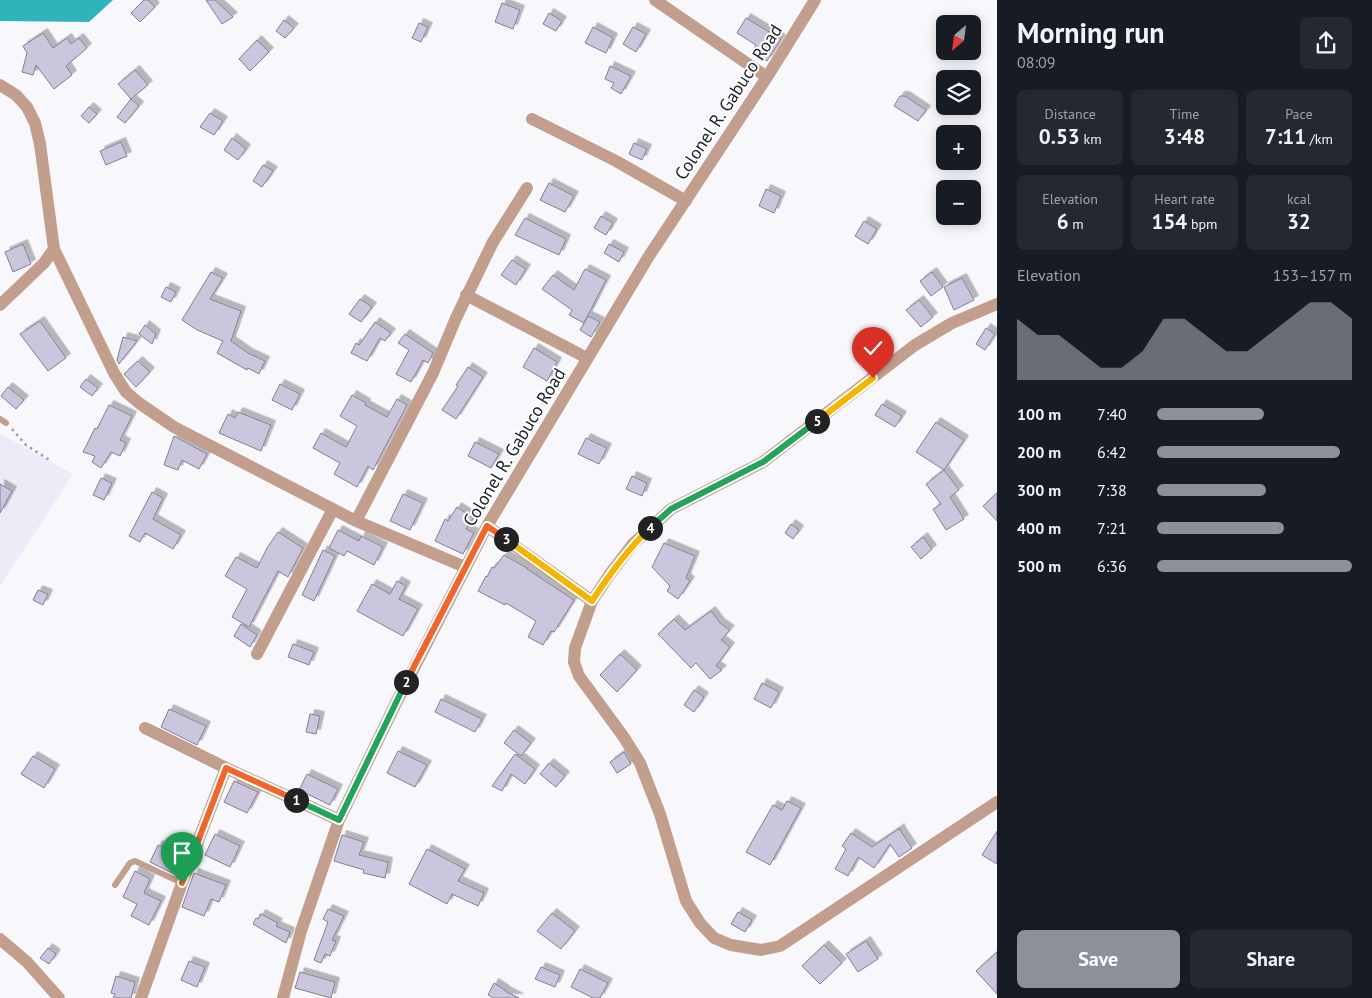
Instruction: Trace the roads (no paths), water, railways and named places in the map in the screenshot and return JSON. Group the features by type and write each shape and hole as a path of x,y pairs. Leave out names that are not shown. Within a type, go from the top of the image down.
{"street":[{"path":"655,0 767,77"},
{"name":"Colonel R. Gabuco Road","path":"285,998 302,931 339,820 465,567 487,526 649,256 767,77 815,0"},
{"path":"0,85 16,95 27,107 35,123 40,144 54,249 114,374 126,392 174,427 356,521 465,567"},
{"path":"532,119 616,161 686,200"},
{"path":"356,521 434,373 466,294 493,242 527,188"},
{"path":"0,305 44,262 54,249"},
{"path":"466,294 587,358"},
{"path":"997,304 952,323 915,345 763,462 671,509 634,544 610,574 592,601 575,648 574,662 579,676 623,736 640,764 660,814 686,900 700,923 714,938 731,945 760,950 780,946 997,802"},
{"path":"257,654 333,509"},
{"path":"487,526 592,601"},
{"path":"146,728 226,768 339,820"},
{"path":"141,998 226,768"},
{"path":"0,939 26,962 59,998"}],"lane":[{"path":"115,885 130,863 135,861 182,883"}],"water":[{"path":"0,0 113,0 89,22 0,21"}]}
